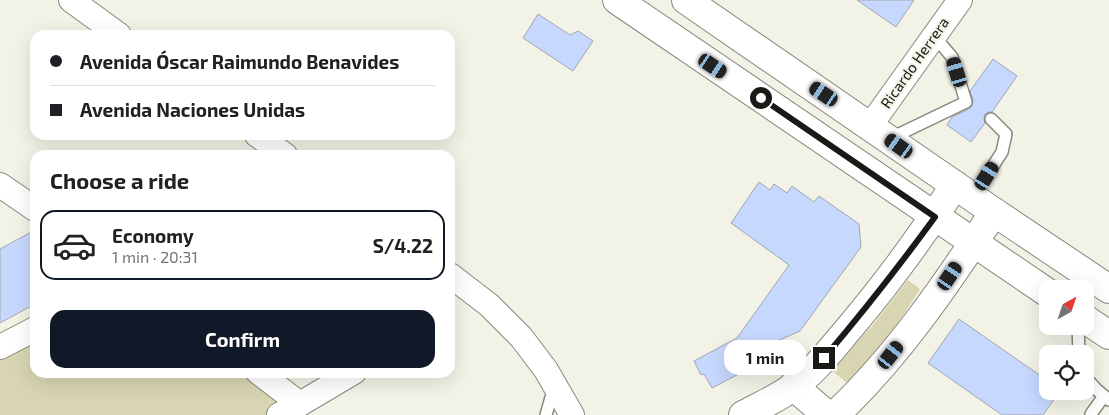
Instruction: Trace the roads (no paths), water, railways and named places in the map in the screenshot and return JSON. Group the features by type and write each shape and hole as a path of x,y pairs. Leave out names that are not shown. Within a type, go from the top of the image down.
{"main road":[{"path":"617,0 1039,288"},
{"path":"686,0 1109,289"},
{"path":"756,412 794,386 817,366 861,314 935,217 974,198"},
{"path":"835,415 880,368 942,289 973,243 974,198"},
{"path":"1094,325 1109,335"},
{"path":"794,386 827,415"}],"street":[{"path":"71,0 112,30"},
{"name":"Ricardo Herrera","path":"880,132 934,36 960,0"},
{"path":"264,140 278,150"},
{"path":"0,185 30,206"},
{"path":"455,279 489,306 521,337 546,370 572,415"},
{"path":"0,347 30,332"},
{"path":"266,378 300,404"},
{"path":"279,415 344,378"}],"lane":[{"path":"880,132 966,102 952,57 934,36"},
{"path":"974,198 1002,152 1006,134 991,119"},
{"path":"546,415 555,385"},
{"path":"1091,414 1106,398 1094,386"}]}
